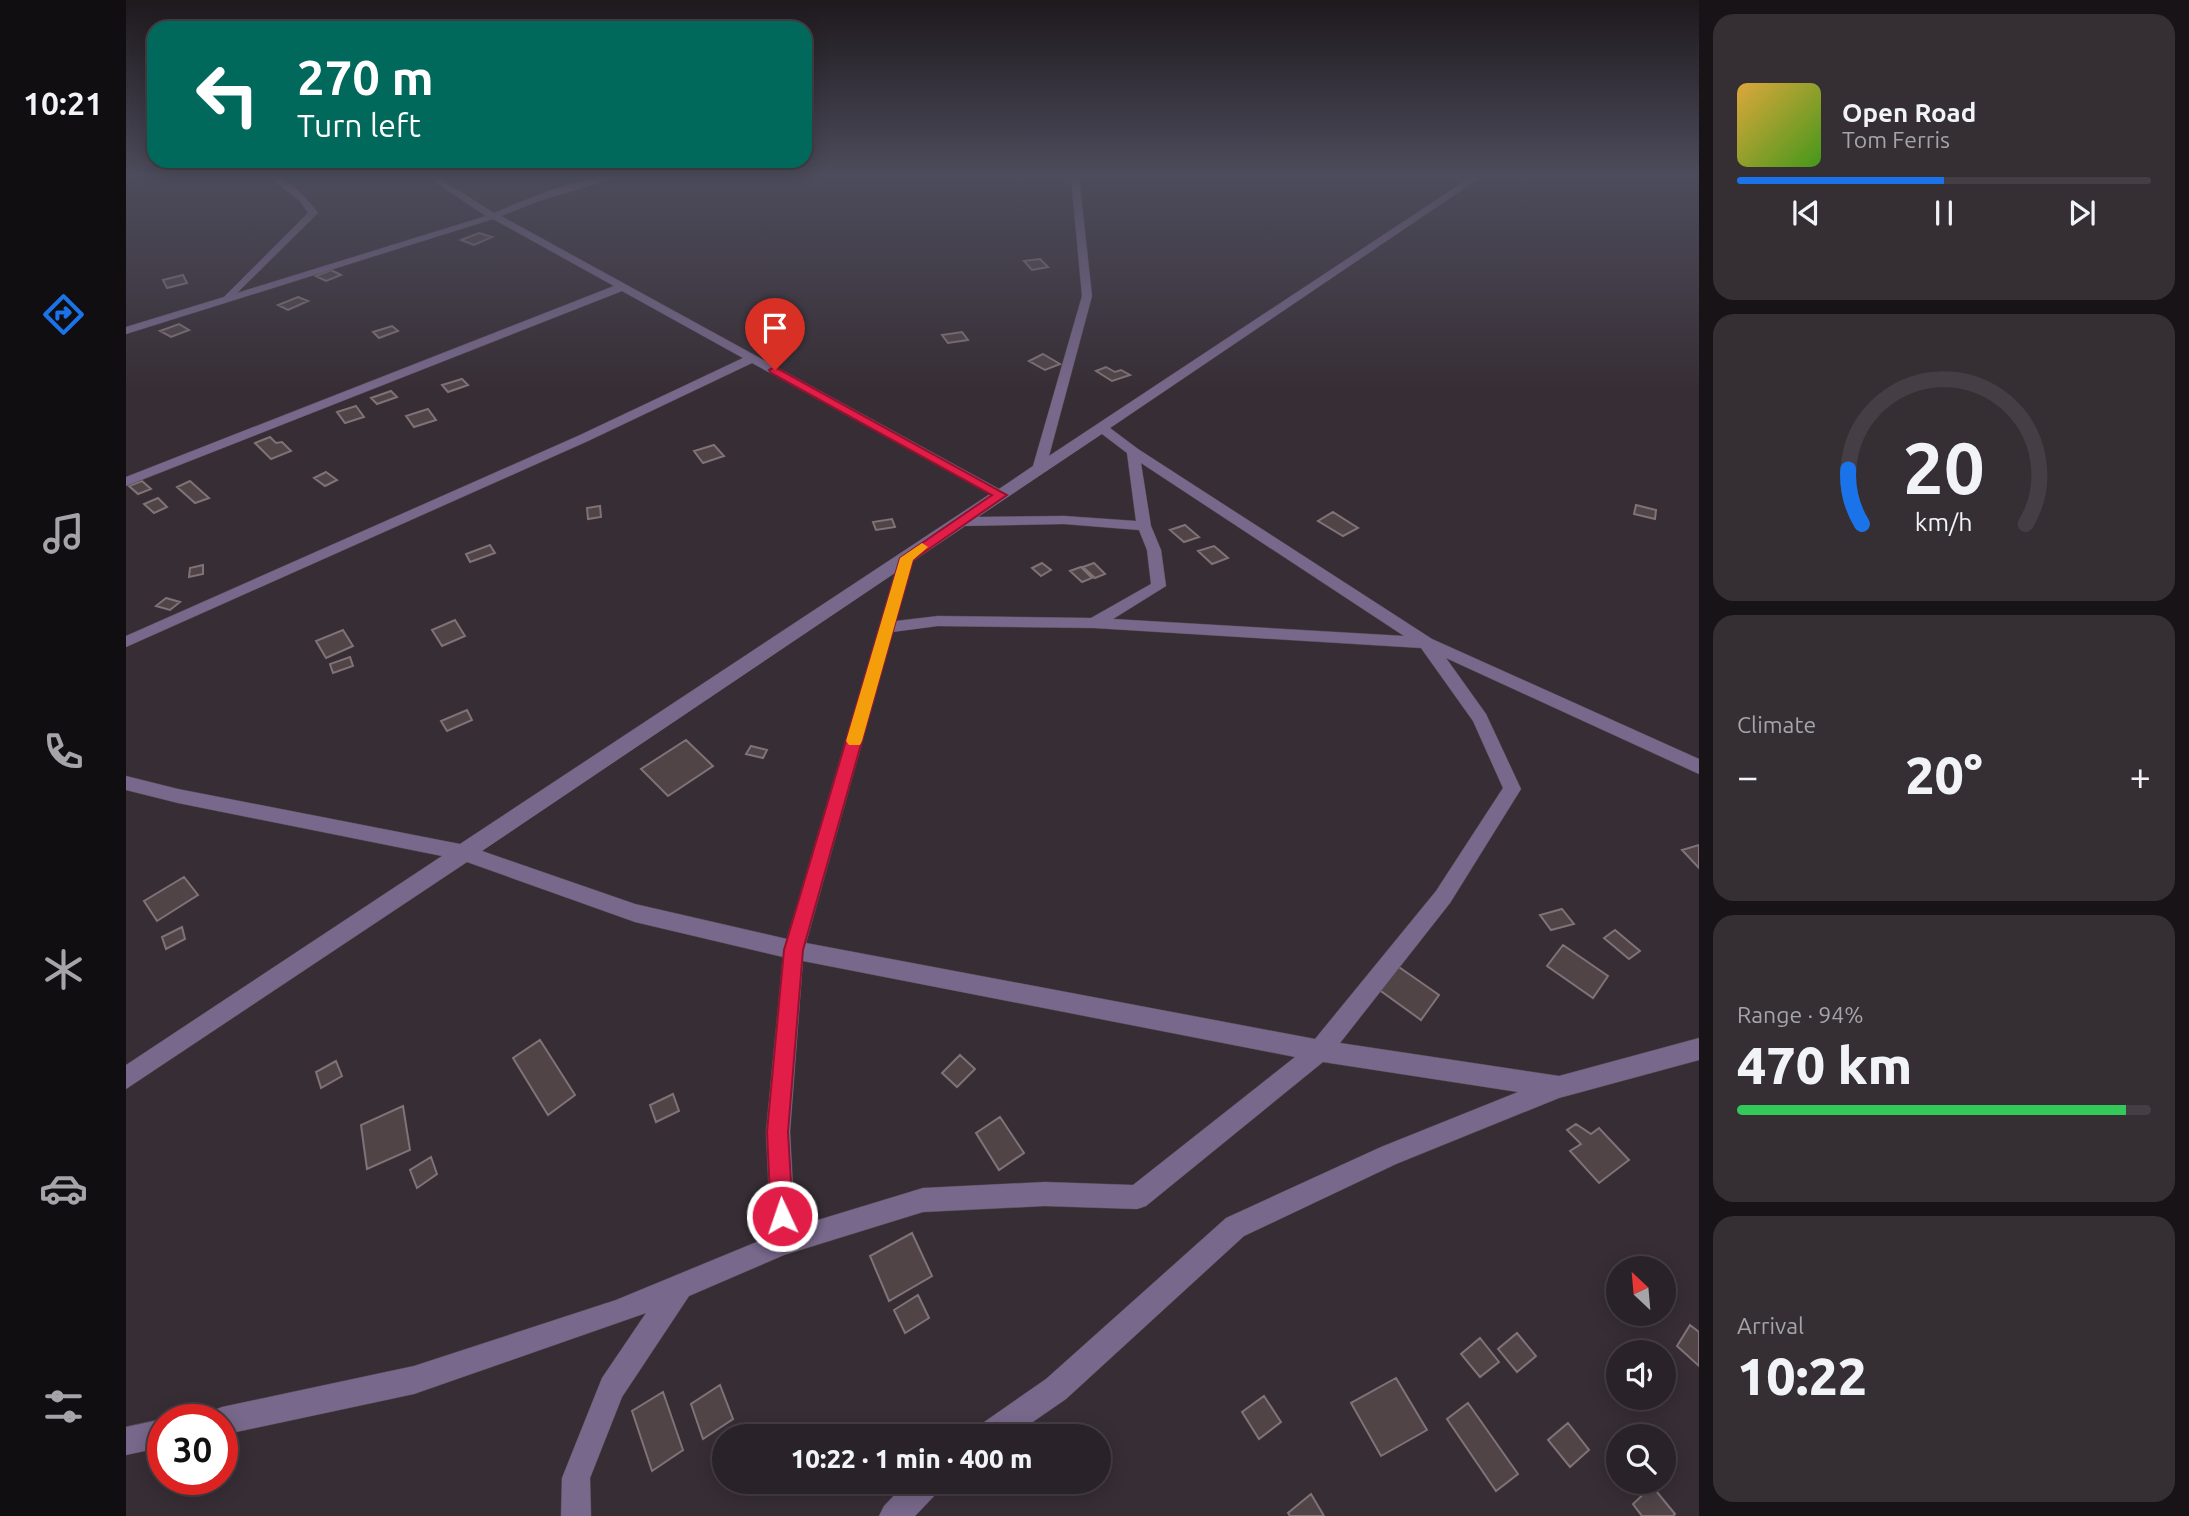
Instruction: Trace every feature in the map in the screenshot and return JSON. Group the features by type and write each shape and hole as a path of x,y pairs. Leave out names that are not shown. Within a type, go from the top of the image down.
{"street":[{"path":"223,300 278,248"},
{"path":"126,331 392,248"},
{"path":"551,248 1001,495"},
{"path":"1039,469 1087,296 1082,248"},
{"path":"126,1078 1371,248"},
{"path":"126,482 622,287"},
{"path":"126,642 584,438 752,358"},
{"path":"1102,428 1133,452 1426,643 1699,767"},
{"path":"1094,623 1159,586 1154,550 1144,526 1133,452"},
{"path":"960,522 1064,520 1144,526"},
{"path":"783,1243 778,1132 794,950 907,558"},
{"path":"887,628 938,621 1094,623 1426,643"},
{"path":"238,1418 414,1380 616,1313 783,1243 923,1200 1045,1194 1137,1197 1321,1051 1443,897 1512,789 1480,719 1426,643"},
{"path":"126,783 465,853 635,913 794,950 1321,1051 1559,1087"},
{"path":"1006,1424 1056,1389 1235,1227 1389,1155 1559,1087 1699,1049"},
{"path":"576,1516 576,1478 612,1388 680,1286"},
{"path":"126,1441 147,1436"},
{"path":"894,1516 916,1494"}],"building":[{"path":"1040,259 1048,267 1032,270 1024,261"},
{"path":"331,270 341,275 326,281 316,276"},
{"path":"183,275 187,283 167,288 163,280"},
{"path":"298,297 308,301 288,310 278,305"},
{"path":"179,324 189,330 171,337 160,331"},
{"path":"392,326 398,331 379,338 373,332"},
{"path":"962,332 968,340 948,343 942,335"},
{"path":"1043,354 1060,364 1045,370 1029,361"},
{"path":"1106,367 1130,375 1112,381 1096,371"},
{"path":"462,379 468,385 448,392 442,385"},
{"path":"391,391 397,397 377,404 371,398"},
{"path":"356,406 364,417 345,423 337,412"},
{"path":"428,409 436,420 414,427 406,416"},
{"path":"270,437 276,443 282,442 291,451 271,459 255,443"},
{"path":"714,445 724,456 703,463 694,451"},
{"path":"326,472 337,480 325,486 314,478"},
{"path":"142,481 151,489 138,494 129,486"},
{"path":"190,481 209,498 195,503 177,487"},
{"path":"158,498 167,507 154,513 144,504"},
{"path":"1636,505 1656,510 1655,519 1634,514"},
{"path":"600,506 601,517 588,519 587,508"},
{"path":"1333,512 1358,528 1343,536 1318,521"},
{"path":"892,519 895,527 876,530 873,522"},
{"path":"1185,525 1199,537 1184,542 1170,530"},
{"path":"490,545 495,553 470,562 466,554"},
{"path":"1214,546 1228,558 1212,564 1198,551"},
{"path":"1042,563 1051,570 1041,576 1032,568"},
{"path":"1094,563 1105,574 1095,578 1083,567"},
{"path":"203,565 203,574 189,577 190,568"},
{"path":"1081,567 1092,578 1082,582 1070,571"},
{"path":"166,598 180,602 170,610 156,606"},
{"path":"455,620 465,636 442,646 432,630"},
{"path":"343,630 353,646 326,658 316,641"},
{"path":"350,657 353,666 333,673 330,664"},
{"path":"467,710 472,720 447,731 441,721"},
{"path":"686,740 713,766 668,796 641,769"},
{"path":"751,746 767,750 763,758 746,754"},
{"path":"1699,845 1699,868 1682,850"},
{"path":"184,877 198,895 157,921 144,901"},
{"path":"1562,909 1574,924 1551,930 1540,915"},
{"path":"182,927 185,939 166,949 162,937"},
{"path":"1615,930 1640,951 1629,959 1604,938"},
{"path":"1563,945 1608,976 1593,998 1547,966"},
{"path":"1396,965 1439,995 1421,1020 1378,989"},
{"path":"540,1040 575,1095 548,1115 513,1058"},
{"path":"960,1055 975,1069 957,1087 942,1073"},
{"path":"336,1061 342,1076 321,1088 316,1072"},
{"path":"673,1094 679,1111 656,1122 650,1105"},
{"path":"403,1106 410,1150 367,1169 361,1125"},
{"path":"1000,1117 1024,1153 999,1170 976,1133"},
{"path":"1576,1124 1591,1134 1599,1128 1629,1160 1599,1183 1570,1151 1581,1144 1567,1130"},
{"path":"431,1157 437,1174 417,1188 410,1170"},
{"path":"912,1233 932,1276 889,1301 870,1256"},
{"path":"918,1295 929,1318 905,1333 894,1310"},
{"path":"1690,1325 1699,1332 1699,1366 1677,1346"},
{"path":"1517,1333 1536,1356 1517,1372 1498,1349"},
{"path":"1480,1338 1499,1362 1480,1377 1461,1354"},
{"path":"1396,1378 1427,1430 1381,1456 1351,1403"},
{"path":"720,1385 733,1419 726,1424 712,1424 712,1433 703,1439 691,1404"},
{"path":"663,1392 683,1450 652,1471 632,1411"},
{"path":"1264,1396 1281,1422 1259,1439 1242,1412"},
{"path":"1468,1403 1518,1474 1496,1491 1447,1419"},
{"path":"1568,1423 1589,1450 1570,1467 1548,1440"},
{"path":"1311,1494 1324,1516 1290,1516 1288,1513"},
{"path":"1644,1494 1659,1494 1675,1514 1642,1516 1633,1504"}],"slow traffic":[{"path":"854,741 907,558 922,547"}],"route":[{"path":"775,370 1001,495 907,558 794,950 778,1132 782,1216"}]}
